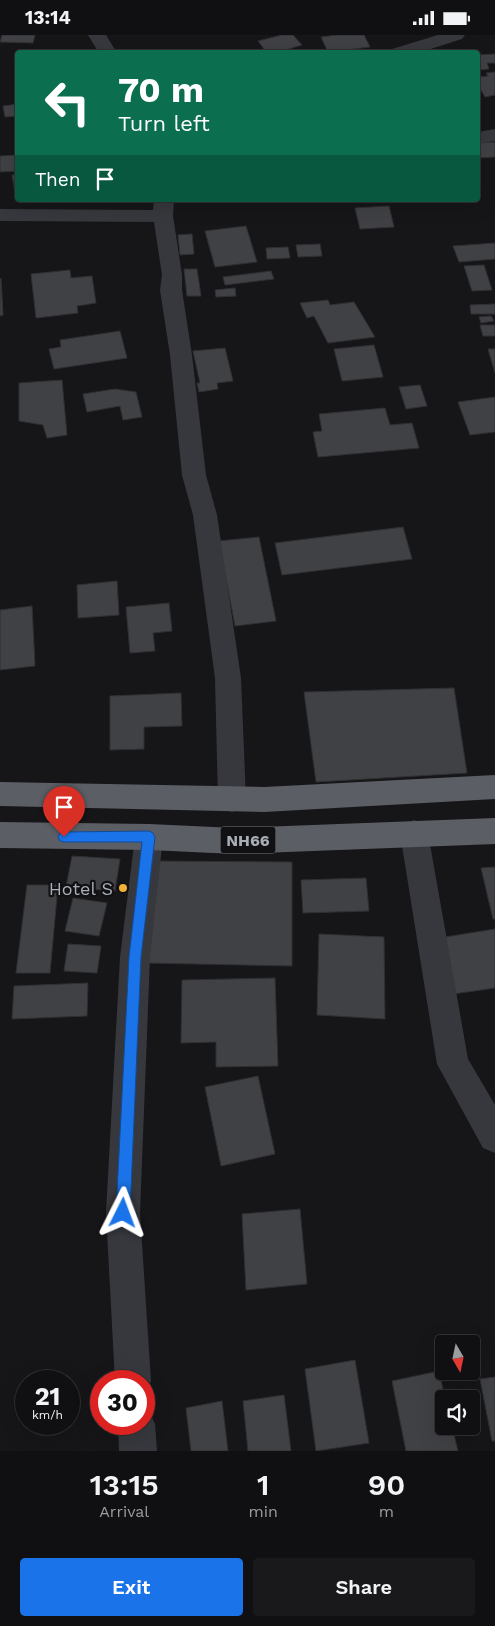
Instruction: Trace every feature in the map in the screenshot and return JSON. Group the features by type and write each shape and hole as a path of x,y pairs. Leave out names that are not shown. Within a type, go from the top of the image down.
{"highway":[{"path":"0,794 232,800 354,797 417,791 495,787"},
{"path":"232,800 235,841"},
{"name":"NH66","path":"0,835 149,837 235,841 495,831"}],"street":[{"path":"97,35 106,50"},
{"path":"408,50 456,35"},
{"path":"480,138 495,135"},
{"path":"0,215 164,208 172,275 171,290 181,355 194,475 205,515 228,678 232,800"},
{"path":"414,833 453,1064 495,1136"},
{"path":"132,1370 123,1213 135,957 149,837"},
{"path":"137,1435 138,1451"}],"building":[{"path":"2,35 35,35 33,43 0,42"},
{"path":"282,35 293,35 302,45 285,50 265,50 258,41"},
{"path":"364,35 370,47 327,50 321,37"},
{"path":"495,54 495,63 487,63 489,69 480,70 480,55"},
{"path":"495,72 495,95 485,97 480,90 480,77 488,76 486,73"},
{"path":"15,104 15,116 5,117 3,106"},
{"path":"495,142 495,157 480,158 480,143"},
{"path":"15,155 15,171 0,172 0,156"},
{"path":"12,175 15,175 15,193"},
{"path":"389,206 394,227 360,229 355,208"},
{"path":"246,226 257,262 215,267 205,231"},
{"path":"192,234 194,254 180,255 178,235"},
{"path":"495,243 495,259 459,262 453,246"},
{"path":"320,244 322,256 298,257 296,245"},
{"path":"288,247 290,258 267,259 266,248"},
{"path":"484,265 492,290 472,291 464,266"},
{"path":"184,269 197,269 201,296 187,296"},
{"path":"70,270 71,278 92,276 96,303 77,306 78,313 36,318 31,274"},
{"path":"271,271 274,279 225,285 223,277"},
{"path":"0,279 3,315 0,316"},
{"path":"235,288 236,296 216,297 215,290"},
{"path":"328,300 330,305 354,302 375,337 328,343 314,316 307,318 300,303"},
{"path":"495,304 495,314 471,314 470,305"},
{"path":"491,316 494,321 481,323 479,317"},
{"path":"480,325 495,325 495,336 483,336"},
{"path":"120,331 127,358 54,369 49,349 61,347 60,340"},
{"path":"374,345 383,377 342,381 334,349"},
{"path":"225,348 233,381 217,383 218,389 199,392 197,383 200,383 193,351"},
{"path":"488,349 495,349 495,373"},
{"path":"62,380 67,435 47,438 43,425 19,421 19,383"},
{"path":"420,385 427,406 406,409 399,387"},
{"path":"115,389 136,392 142,417 123,420 120,406 87,412 83,394"},
{"path":"495,397 495,432 470,435 458,402"},
{"path":"385,408 390,425 412,423 419,448 318,457 313,432 322,431 319,414"},
{"path":"403,527 412,559 282,575 275,543"},
{"path":"259,537 276,621 235,626 219,541"},
{"path":"117,581 119,615 78,618 77,585"},
{"path":"169,603 172,631 153,633 155,651 130,653 126,607"},
{"path":"32,606 35,666 0,670 0,610"},
{"path":"454,688 467,773 316,782 304,692"},
{"path":"181,693 182,726 144,727 144,749 110,750 110,696"},
{"path":"72,856 120,859 115,891 66,887"},
{"path":"153,861 292,862 292,966 147,963"},
{"path":"495,867 495,919 493,919 481,868"},
{"path":"366,878 369,911 303,913 301,880"},
{"path":"27,885 58,885 50,973 16,973"},
{"path":"73,898 107,903 99,936 65,931"},
{"path":"495,929 495,988 453,994 439,938"},
{"path":"319,934 384,937 385,1019 317,1015"},
{"path":"68,944 101,946 97,973 64,971"},
{"path":"275,978 278,1066 216,1067 216,1042 181,1043 182,980"},
{"path":"88,983 87,1016 12,1019 14,986"},
{"path":"258,1076 275,1154 221,1166 205,1087"},
{"path":"300,1209 307,1284 246,1290 242,1214"},
{"path":"355,1360 369,1443 316,1451 305,1369"},
{"path":"435,1372 435,1380 441,1380 443,1390 435,1390 435,1435 454,1435 458,1451 406,1451 392,1381"},
{"path":"495,1377 495,1441 492,1441 480,1379"},
{"path":"284,1395 291,1451 248,1451 243,1401"},
{"path":"222,1401 228,1451 191,1451 186,1408"}],"place":[{"name":"Hotel S","path":"123,888"}],"route":[{"path":"64,837 149,837 135,957 134,1012 123,1213"}]}
